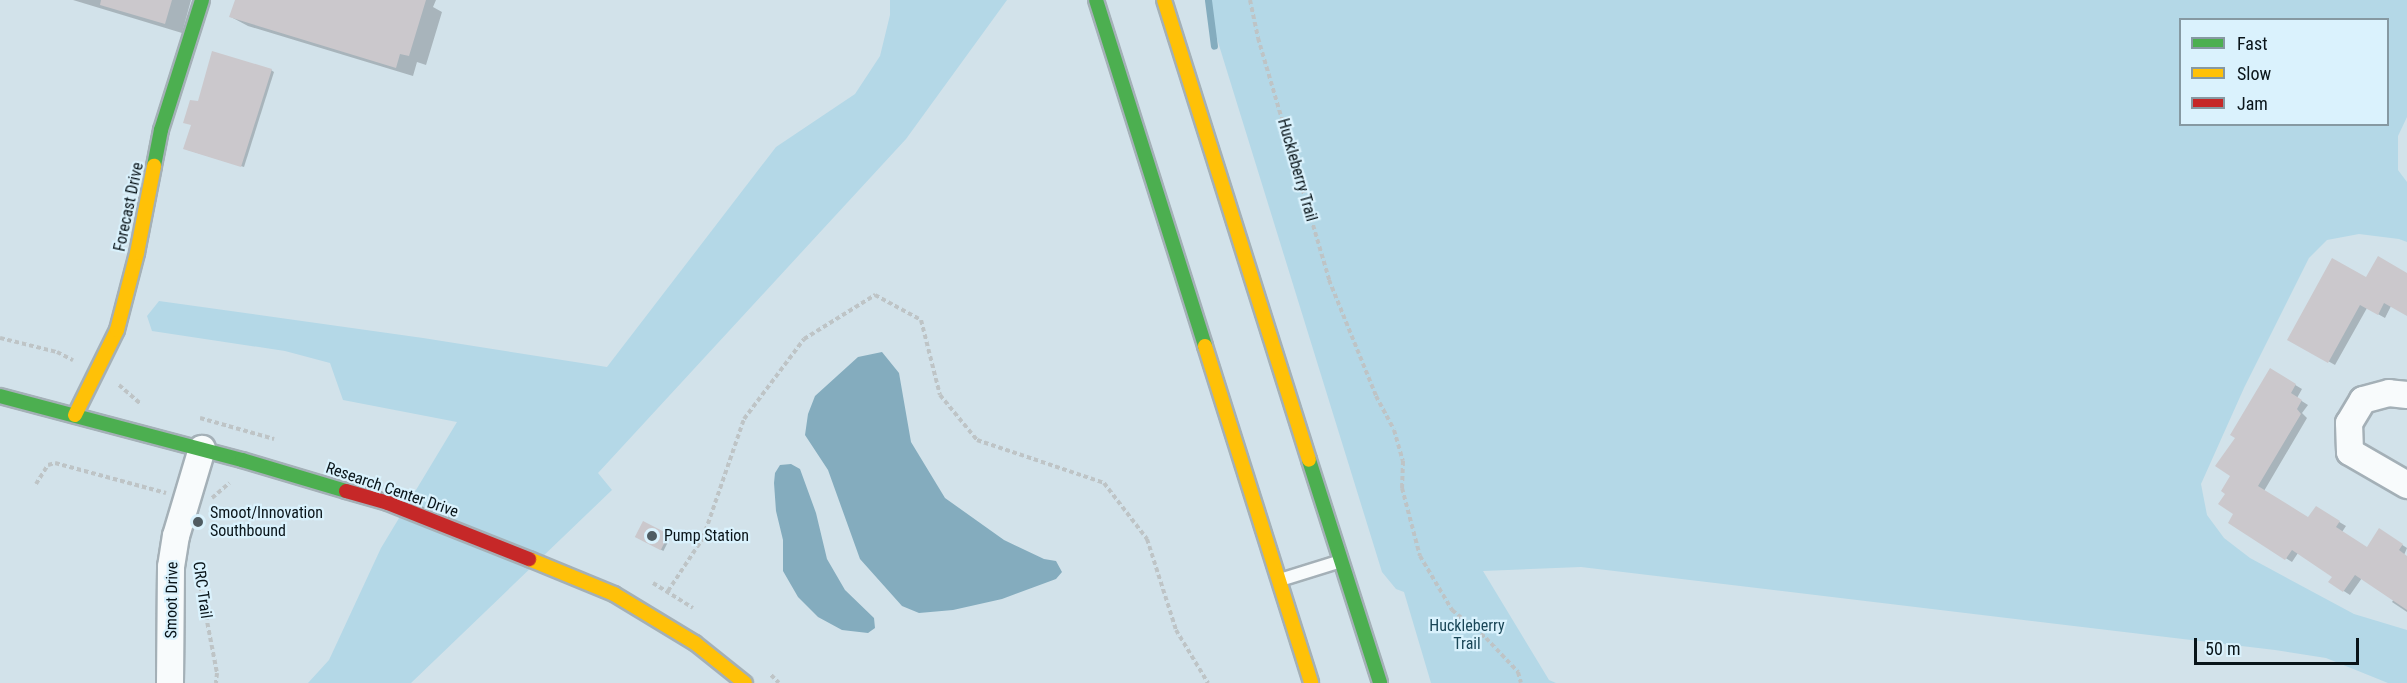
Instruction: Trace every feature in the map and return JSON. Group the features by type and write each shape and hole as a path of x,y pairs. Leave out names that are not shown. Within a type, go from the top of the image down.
{"main road":[{"name":"Forecast Drive","path":"75,415 117,330 136,253 161,130 202,0"},
{"path":"1096,0 1311,683"},
{"path":"1164,0 1380,683"},
{"name":"Research Center Drive","path":"0,396 202,449 388,503 614,594 687,637 745,683"}],"street":[{"path":"2407,395 2389,393 2363,400 2349,423 2350,452 2407,485"},
{"name":"Smoot Drive","path":"170,683 171,567 176,536 202,449"}],"lane":[{"path":"1279,580 1341,561"}],"path":[{"name":"Huckleberry Trail","path":"1250,0 1258,38 1329,280 1376,396 1394,430 1402,461 1402,488 1420,556 1452,610 1486,638 1518,672 1521,683"},
{"path":"668,591 703,538 744,419 804,339 875,296 921,320 940,395 976,440 1104,483 1147,539 1176,630 1208,683"},
{"path":"0,338 57,352 79,363"},
{"path":"116,383 138,403 149,406"},
{"path":"194,417 250,431"},
{"path":"36,484 43,471 55,463 169,494"},
{"path":"206,504 238,476"},
{"name":"CRC Trail","path":"196,559 201,597 217,673 216,683"}],"green space":[{"path":"890,0 1007,0 906,139 598,473 612,490 411,683 308,683 329,660 381,548 457,422 343,400 330,363 285,351 152,331 147,316 159,301 423,338 607,367 776,147 855,94 880,56 890,15"},
{"path":"1205,0 2407,0 2407,117 2398,136 2398,170 2407,182 2407,242 2359,234 2327,240 2309,258 2244,388 2201,484 2207,515 2224,538 2250,558 2354,614 2407,630 2407,683 2388,683 2326,658 2275,650 1581,567 1483,571 1549,680 1556,683 1431,683 1404,592 1396,589 1382,572"}],"shaded area":[{"path":"882,352 899,373 911,442 945,498 1004,540 1044,559 1056,561 1062,572 1056,579 1002,599 953,610 919,613 902,606 860,559 828,470 805,435 808,414 815,396 858,357"},
{"path":"791,464 800,469 816,513 827,559 845,590 874,618 875,628 868,633 842,630 818,617 798,597 783,571 783,540 776,511 774,483 775,473 780,465"}],"building":[{"path":"101,0 172,0 165,24 100,5"},
{"path":"235,0 426,0 409,56 400,54 396,68 229,17"},
{"path":"212,51 272,69 241,167 183,149 191,125 183,123 190,100 198,101"},
{"path":"2378,256 2407,273 2407,316 2384,303 2378,315 2360,305 2328,363 2287,340 2332,258 2366,277"},
{"path":"2270,368 2296,384 2291,393 2302,400 2297,409 2301,414 2258,486 2308,517 2316,506 2340,521 2336,527 2367,547 2379,528 2403,544 2399,550 2407,556 2407,610 2355,575 2343,592 2328,582 2332,577 2292,550 2285,560 2228,523 2233,514 2218,504 2225,494 2221,491 2230,476 2215,466 2235,438 2230,435"},
{"name":"Pump Station","path":"643,521 669,534 661,550 635,537"}],"waterway":[{"path":"1208,0 1214,46"}],"traffic: fast":[{"path":"154,166 161,130 202,0"},
{"path":"1096,0 1205,346"},
{"path":"0,396 242,460 346,491"},
{"path":"1309,460 1380,683"}],"traffic: slow":[{"path":"1164,0 1309,460"},
{"path":"75,415 117,330 137,253 154,166"},
{"path":"1205,346 1311,683"},
{"path":"529,559 614,594 695,643 745,683"}],"traffic: jam":[{"path":"346,491 388,503 529,559"}],"place":[{"name":"Smoot/Innovation Southbound","path":"198,522"},
{"name":"Pump Station","path":"652,536"}]}
